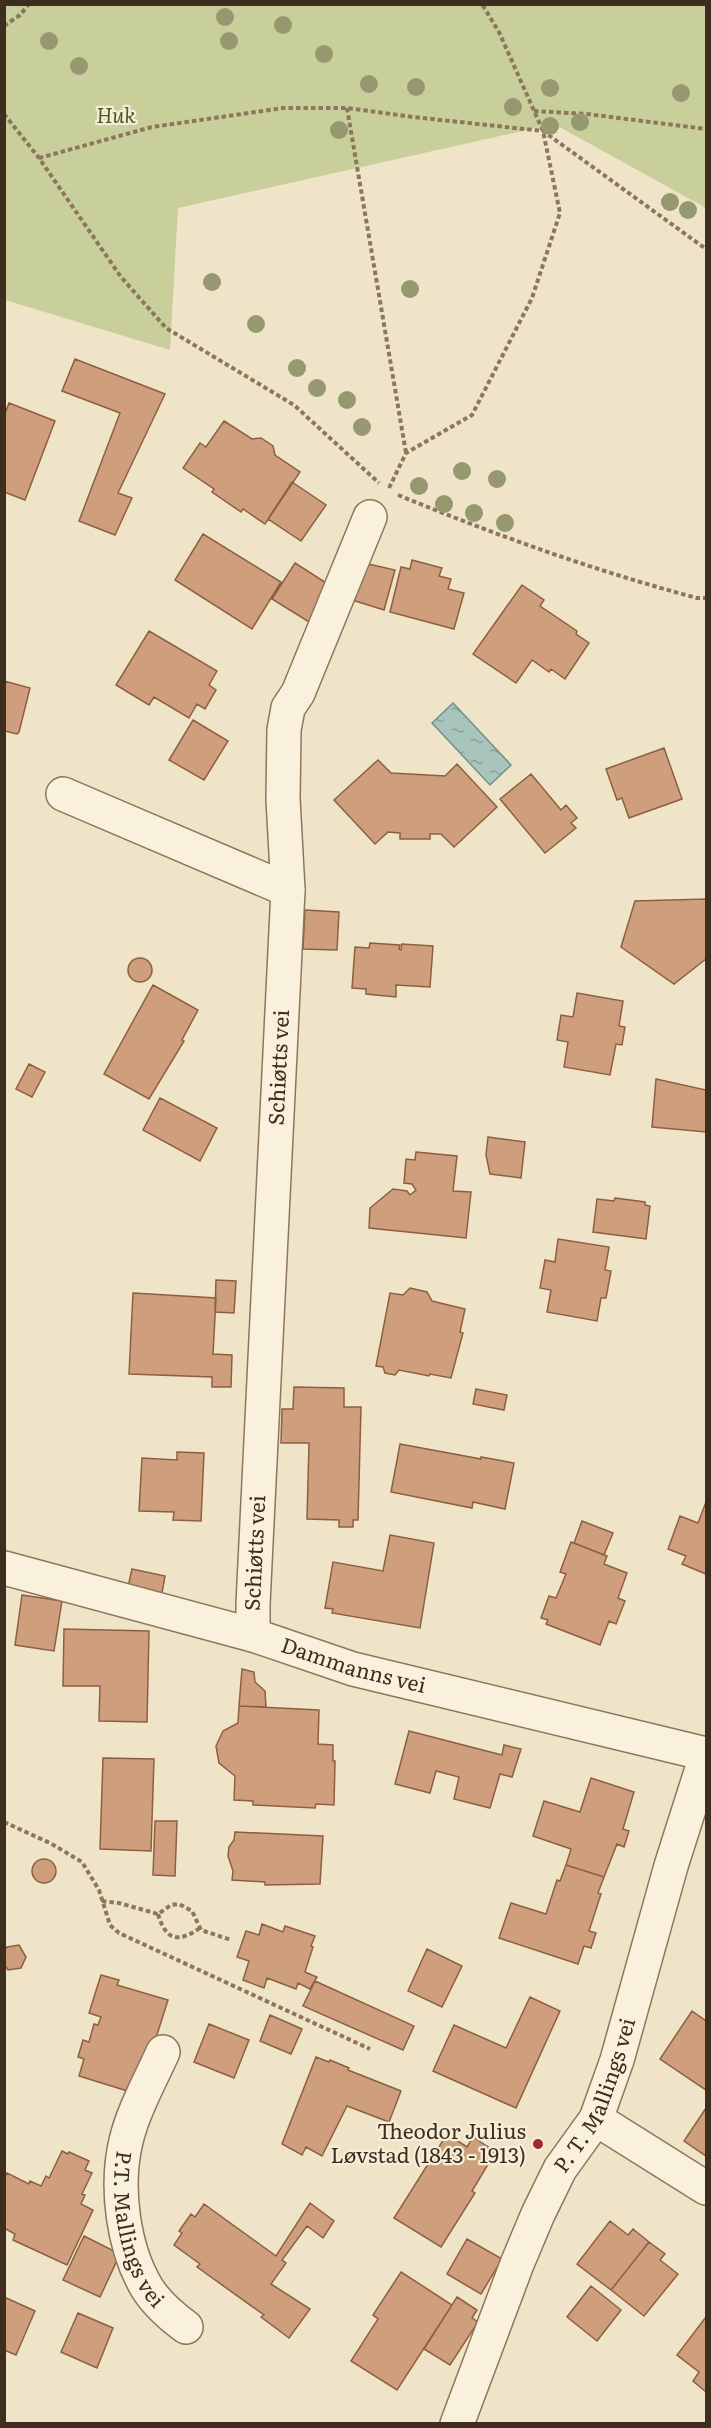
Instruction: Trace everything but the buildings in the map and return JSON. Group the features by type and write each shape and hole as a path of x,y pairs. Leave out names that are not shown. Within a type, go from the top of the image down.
{"street":[{"name":"Schiøtts vei","path":"253,1635 288,890 284,730 288,708 298,693 378,504"},
{"path":"63,794 288,890"},
{"name":"Dammanns vei","path":"4,1568 253,1635 353,1669 706,1755"},
{"name":"P. T. Mallings vei","path":"457,2424 538,2214 560,2169 596,2119 617,2060 671,1866 706,1755"},
{"name":"P.T. Mallings vei","path":"163,2052 136,2110 125,2142 122,2182 123,2227 134,2261 147,2289 165,2311 186,2327"},
{"path":"596,2119 706,2188"}],"path":[{"path":"4,26 20,15 29,4"},
{"path":"378,504 406,453 472,415 532,298 560,213 543,131 499,32 482,4"},
{"path":"39,158 152,127 283,108 347,108 543,131 706,249"},
{"path":"347,108 406,453"},
{"path":"534,111 587,114 706,129"},
{"path":"4,114 39,158 121,277 166,328 294,405 378,504 478,528 630,581 697,598 706,598"},
{"path":"4,1822 50,1843 82,1862 99,1890 110,1925 119,1933 370,2049"},
{"path":"102,1901 119,1903 158,1914"},
{"path":"158,1914 171,1905 179,1904 192,1911 200,1928 231,1940"},
{"path":"158,1914 165,1933 173,1937 183,1937 200,1928"}],"green space":[{"name":"Huk","path":"4,5 706,5 706,208 554,124 178,208 170,350 5,300"}],"water":[{"path":"453,703 511,765 490,785 432,723"}],"place":[{"name":"Theodor Julius Løvstad (1843 - 1913)","path":"538,2144"}]}
